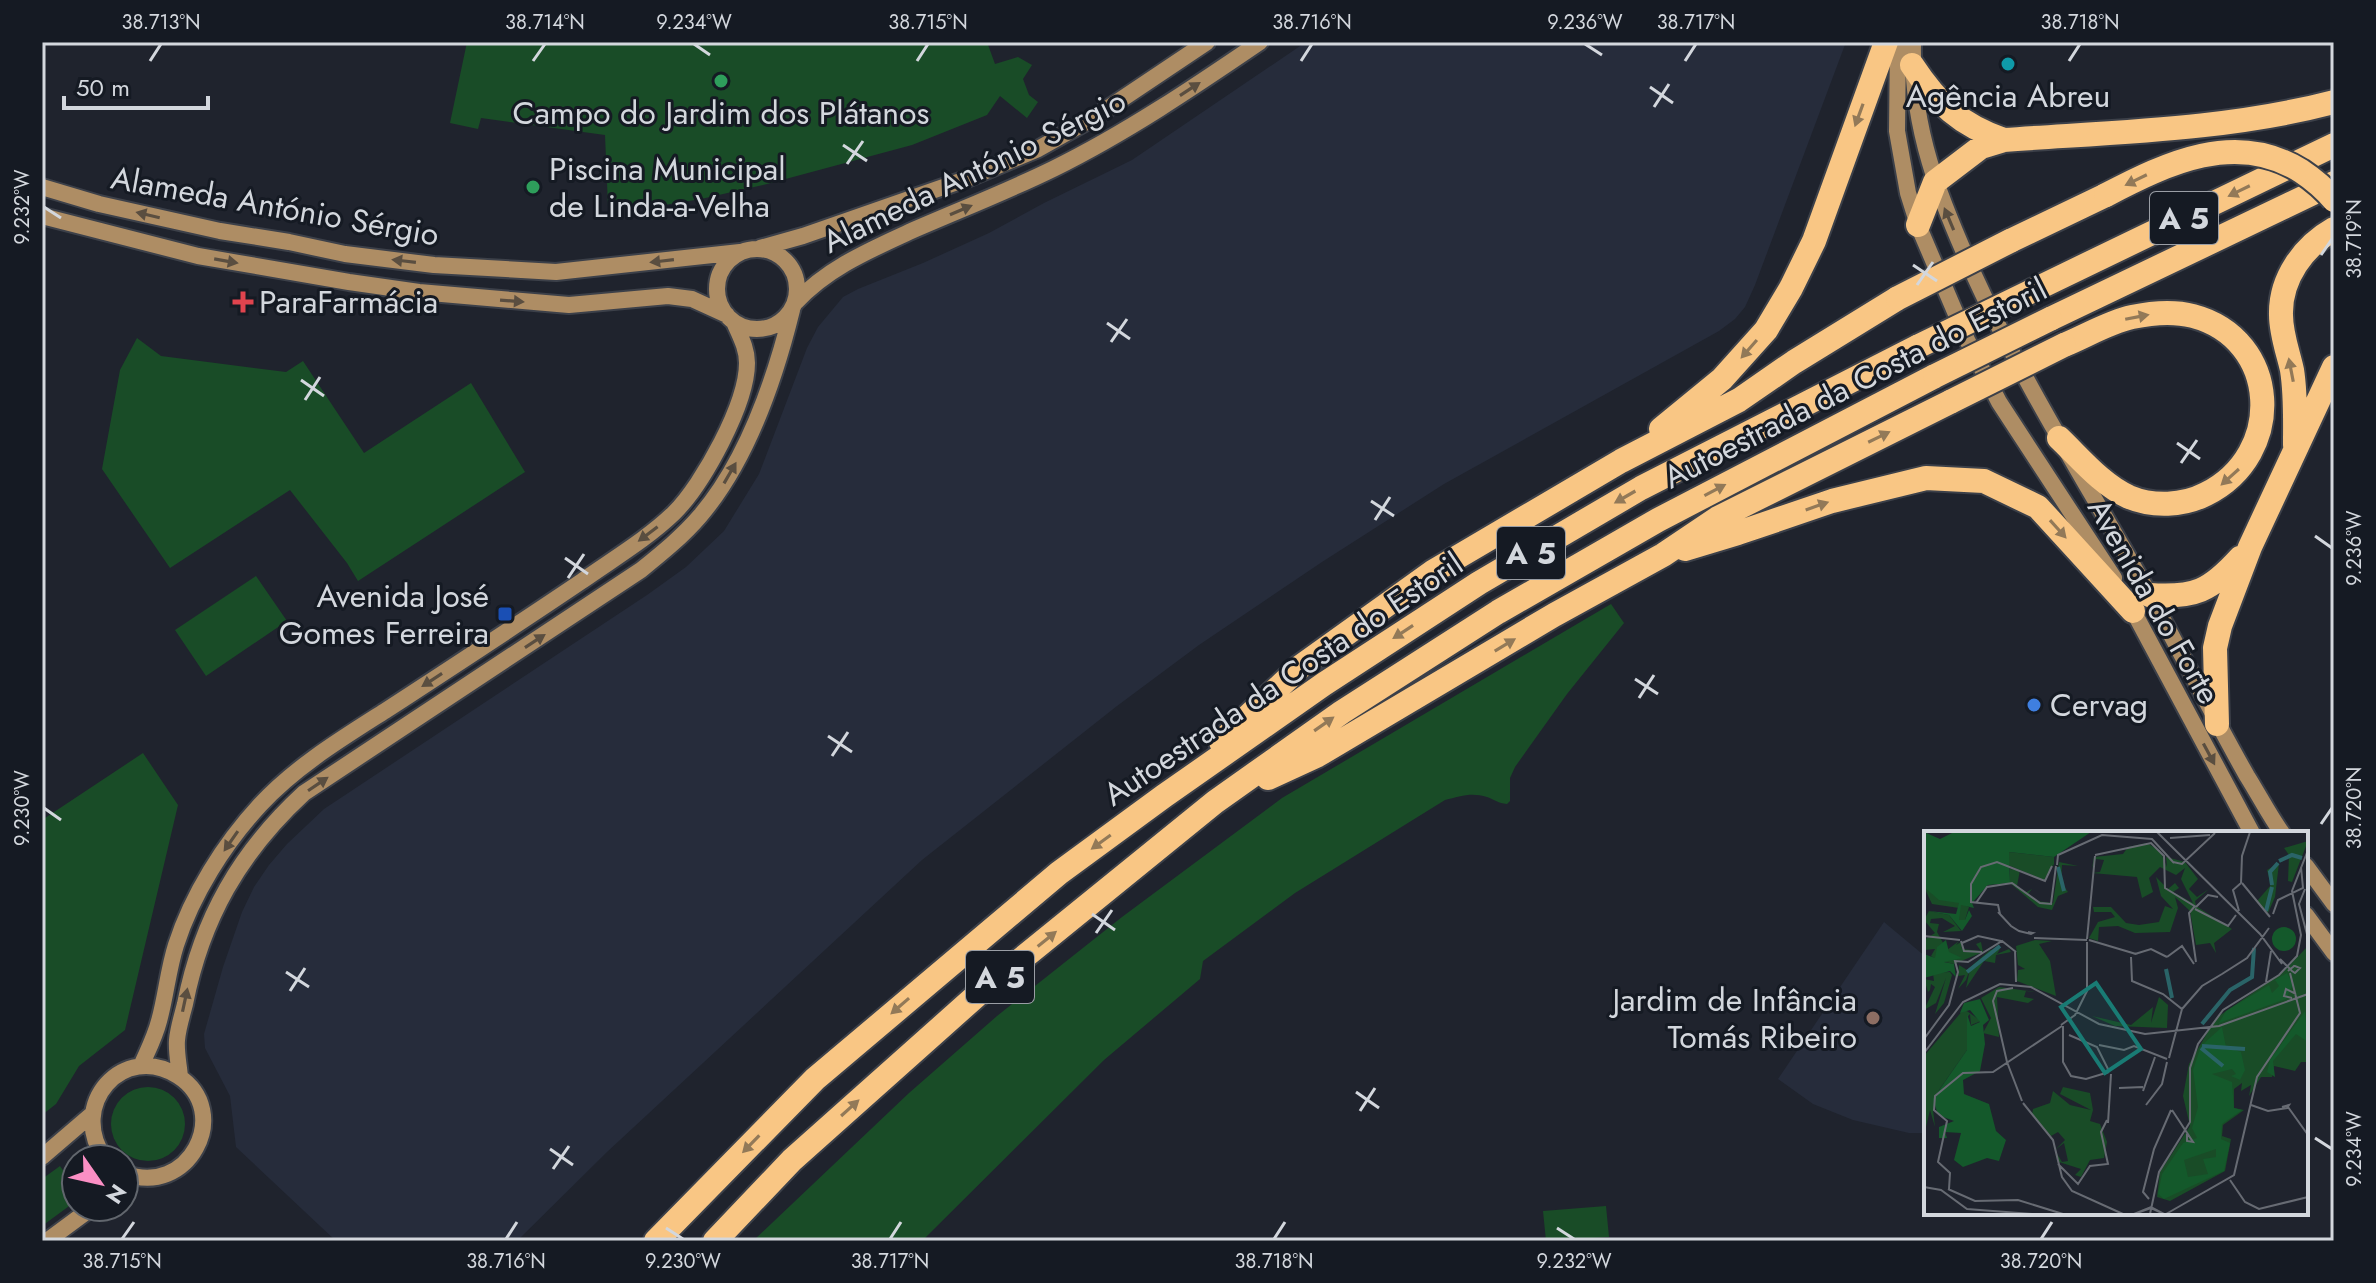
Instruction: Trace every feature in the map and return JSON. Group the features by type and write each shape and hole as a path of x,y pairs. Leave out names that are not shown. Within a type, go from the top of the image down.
{"highway":[{"path":"1621,461 1722,379 1766,330 1814,241 1886,42"},
{"path":"1912,54 1927,88 1951,113 1975,128 2004,140"},
{"path":"1918,225 1935,182 1981,147 2004,140 2245,120 2334,102"},
{"name":"Autoestrada da Costa do Estoril","path":"656,1241 815,1079 1059,873 1324,684 1493,575 1641,488 1919,346 2334,145"},
{"path":"1164,796 1300,667 1434,571 1621,461 1739,400 1898,298 2164,166 2211,153 2255,153 2286,162 2318,184 2334,200"},
{"name":"Autoestrada da Costa do Estoril","path":"715,1241 792,1160 976,996 1215,802 1342,712 1498,612 1658,520 1935,376 2334,183"},
{"path":"2295,447 2295,393 2281,315 2283,294 2292,270 2306,249 2334,229"},
{"path":"1215,802 1318,755 1554,615 1663,555 1718,518 2064,345 2131,317 2165,313 2196,316 2225,332 2249,358 2262,389 2262,419 2251,453 2234,474 2211,492 2180,503 2147,501 2119,492 2059,438"},
{"path":"2217,724 2215,648 2220,626 2250,547 2334,367"},
{"path":"1663,555 1832,501 1926,478 1984,481 2038,507 2141,603 2206,589 2220,580 2250,547"}],"street":[{"name":"Alameda António Sérgio","path":"760,248 895,205 1038,149 1095,117 1207,42"},
{"name":"Alameda António Sérgio","path":"794,306 827,275 863,252 1012,188 1086,152 1260,42"},
{"name":"Avenida do Forte","path":"1898,42 1897,131 1908,193 1918,225 1967,340 1999,402 2121,588 2141,603 2281,831"},
{"name":"Avenida do Forte","path":"1912,54 1919,125 1945,210 1997,327 2059,438 2251,831"},
{"name":"Alameda António Sérgio","path":"42,187 99,204 220,231 345,254 434,265 556,272 740,252"},
{"name":"Alameda António Sérgio","path":"42,216 198,256 363,284 433,294 569,305 668,296 692,299 730,319"},
{"path":"141,1066 159,1021 177,943 191,910 229,843 277,787 335,742 515,627 646,536 691,493 717,452 742,389 747,359 744,345 720,305 717,293 722,269 740,252 760,248 783,257 797,277 794,306 759,412 738,459 715,497 680,537 641,570 304,793 277,818 252,848 218,902 197,952 177,1042 180,1077"},
{"path":"730,319 755,329 766,329 785,318 794,306"},
{"path":"2308,869 2334,904"},
{"path":"2308,918 2334,953"},
{"path":"95,1143 91,1115 95,1101 114,1077 141,1066 162,1068 180,1077 194,1091 202,1110 203,1129 197,1148 182,1167 167,1175 140,1178"},
{"path":"42,1157 91,1115"},
{"path":"47,1241 71,1223"}],"shaded area":[{"path":"1306,42 1846,42 1755,285 1745,307 1735,319 1719,331 1444,484 1199,645 1117,706 922,860 607,1152 517,1241 336,1241 236,1147 230,1096 205,1048 204,1034 242,912 269,865 324,809 647,595 686,567 724,531 759,474 807,348 818,327 843,297 989,233 1132,160"},
{"name":"Jardim de Infância Tomás Ribeiro","path":"1884,922 1924,955 1924,1133 1909,1133 1853,1120 1813,1104 1778,1079"}],"green space":[{"path":"467,42 987,42 995,64 1018,57 1032,65 1023,79 1029,95 1038,102 1027,118 1000,96 987,115 912,145 767,184 646,208 608,206 605,135 481,118 478,129 450,123"},
{"path":"137,338 161,356 286,372 303,361 364,453 471,383 525,472 358,581 290,490 170,568 102,469 120,370"},
{"path":"256,576 287,621 206,676 175,630"},
{"path":"1611,604 1624,623 1567,694 1515,767 1510,778 1510,801 1507,804 1476,795 1445,800 1295,893 1203,961 1200,979 1104,1060 922,1241 753,1241 909,1093 997,1016 1122,917 1282,798"},
{"path":"143,753 178,805 125,1030 79,1066 56,1104 42,1115 42,820"},
{"path":"141,1087 155,1087 169,1093 179,1103 185,1117 185,1131 179,1145 169,1155 155,1161 140,1161 140,1143 116,1143 111,1131 111,1117 117,1103 127,1093"},
{"path":"60,1166 60,1213 42,1226 42,1179"},
{"path":"1606,1206 1609,1237 1546,1241 1543,1211"}],"place":[{"name":"Agência Abreu","path":"2008,64"},
{"name":"Campo do Jardim dos Plátanos","path":"721,81"},
{"name":"Piscina Municipal de Linda-a-Velha","path":"533,187"},
{"name":"ParaFarmácia","path":"243,302"},
{"name":"Avenida José Gomes Ferreira","path":"505,614"},
{"name":"Cervag","path":"2034,705"},
{"name":"Jardim de Infância Tomás Ribeiro","path":"1873,1018"}]}
